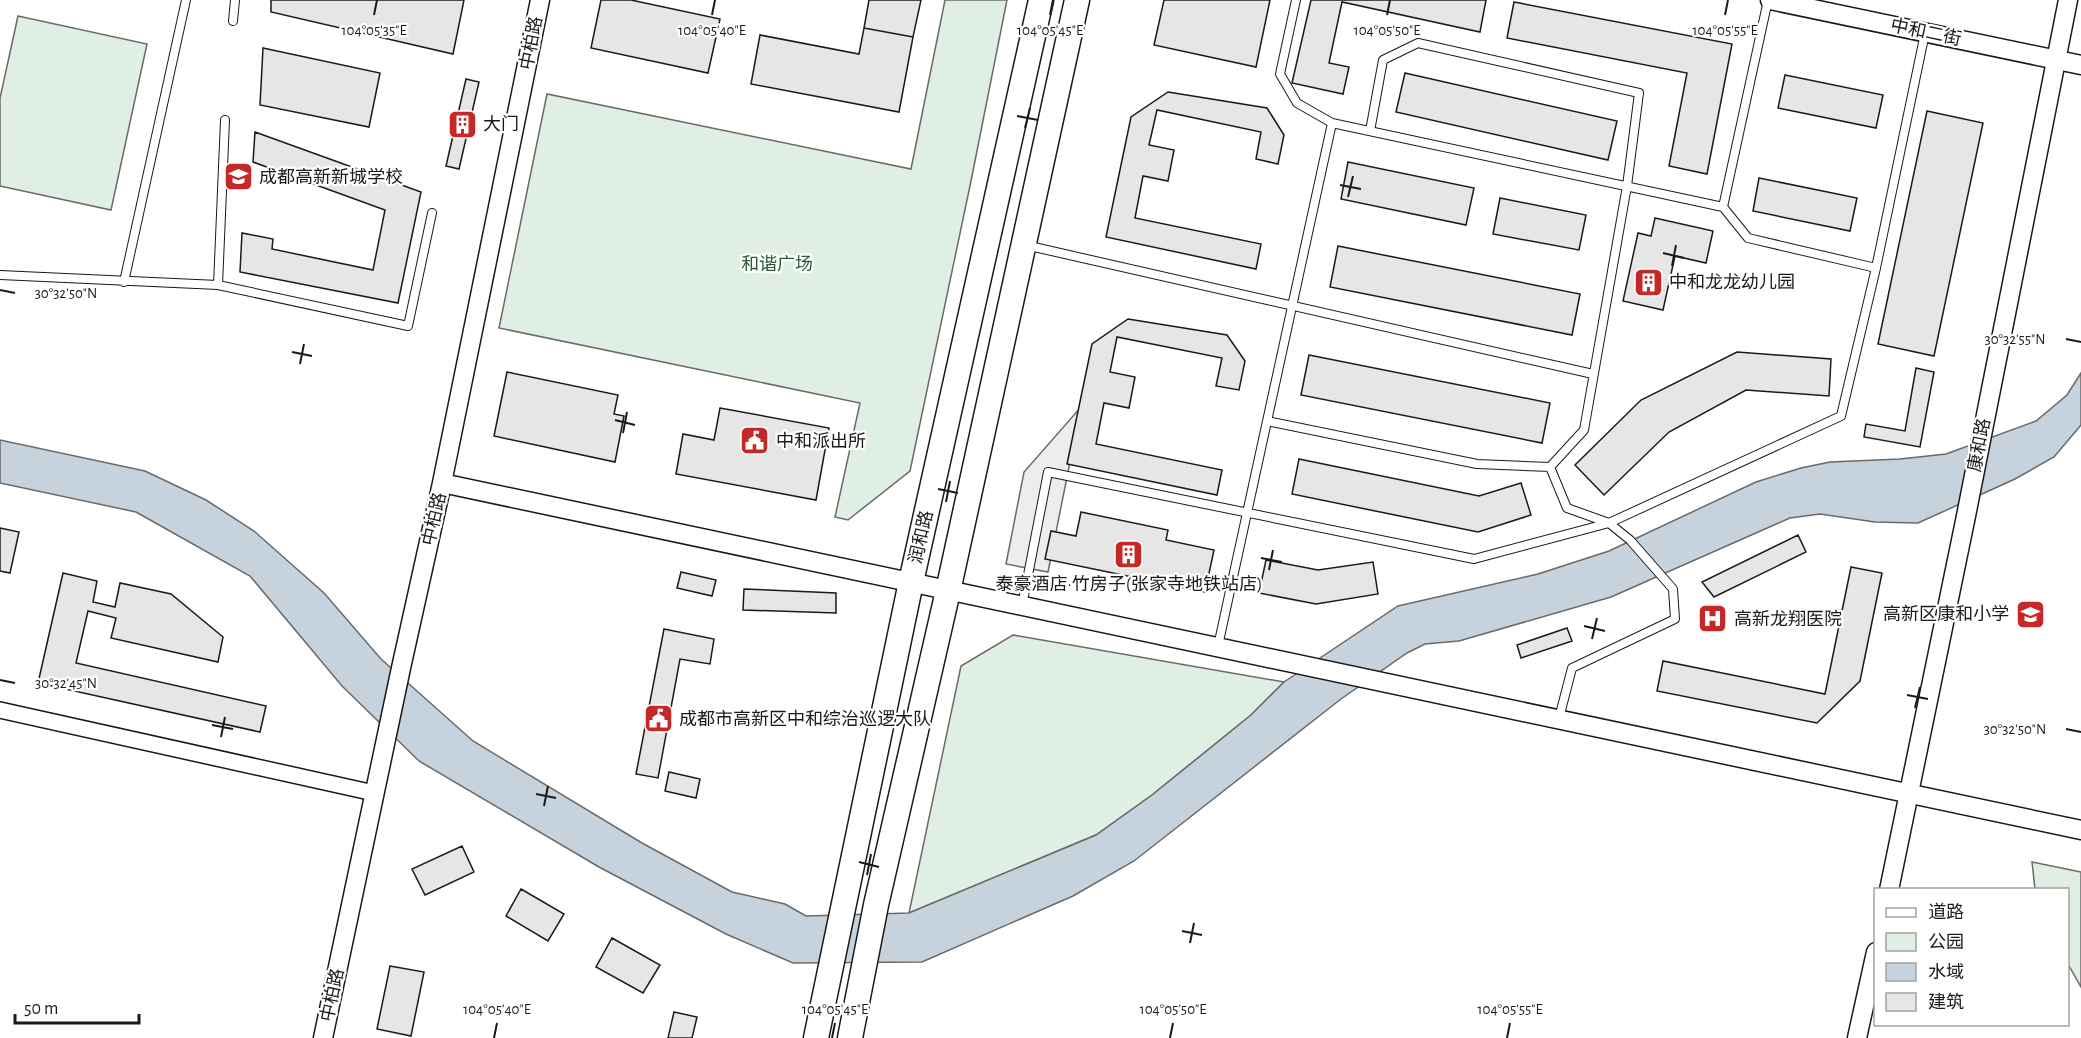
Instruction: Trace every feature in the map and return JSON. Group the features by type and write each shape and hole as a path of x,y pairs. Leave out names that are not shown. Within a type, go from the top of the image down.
{"main road":[{"name":"润和路","path":"816,1038 910,582 1041,0"},
{"name":"润和路","path":"850,1038 876,905 948,591 1077,0"}],"street":[{"name":"中柏路","path":"323,1038 442,483 540,0"},
{"name":"中和二街","path":"1769,0 1926,32 2057,54 2081,53"},
{"name":"中和二街","path":"1829,0 2057,54 2081,64"},
{"name":"康和路","path":"1889,888 1966,516 2067,0"},
{"path":"442,483 2081,830"},
{"path":"0,710 374,793"},
{"path":"1857,1038 1874,957"}],"lane":[{"path":"124,282 186,0"},
{"path":"233,21 235,0"},
{"path":"1296,0 1280,74 1297,103 1332,123 1723,207 1748,238 1875,268"},
{"path":"1723,207 1769,0"},
{"path":"1022,606 1048,471 1474,559 1609,524 1841,416 1926,32"},
{"path":"1267,422 1477,464 1550,467 1584,430 1627,186 1639,93 1419,43 1383,60 1370,131"},
{"path":"218,285 225,120"},
{"path":"1217,647 1332,123"},
{"path":"0,275 218,285 408,326 432,213"},
{"path":"1024,244 1593,374"},
{"path":"1550,467 1567,508 1609,524 1630,540 1673,589 1675,620 1572,668 1559,719"}],"green space":[{"name":"和谐广场","path":"945,0 1007,0 910,471 848,520 835,517 860,403 499,328 547,94 911,169"},
{"path":"18,16 147,44 111,210 0,186 0,98"},
{"path":"1013,635 1284,682 1251,715 1152,795 1096,835 909,913 961,666"},
{"path":"2032,862 2081,872 2081,987 2069,966 2069,888 2035,888"}],"shaded area":[{"path":"1081,407 1048,572 1006,564 1024,472"}],"water":[{"path":"2081,373 2081,425 2054,457 2015,479 1918,523 1875,522 1820,514 1790,518 1611,597 1459,641 1425,644 1407,653 1341,699 1134,861 1073,896 922,962 793,963 726,934 599,867 419,761 342,686 250,576 136,512 0,483 0,440 145,471 206,500 254,531 324,593 381,659 473,741 642,843 732,892 785,904 806,916 909,913 1096,835 1152,795 1251,715 1284,682 1398,606 1538,574 1609,551 1756,482 1801,468 1830,462 1900,459 1946,454 2036,421 2067,395"}],"building":[{"path":"271,0 464,0 453,54 271,12"},
{"path":"601,0 631,0 720,19 708,73 591,48"},
{"path":"869,0 921,0 913,37 864,28"},
{"path":"1164,0 1270,0 1256,67 1154,45"},
{"path":"1311,0 1486,0 1480,32 1342,2 1329,63 1349,67 1343,94 1292,83"},
{"path":"1514,2 1732,44 1707,174 1669,166 1687,73 1507,38"},
{"path":"864,28 913,37 899,112 751,84 760,35 859,54"},
{"path":"263,48 380,73 369,127 260,105"},
{"path":"1405,73 1617,121 1608,160 1396,112"},
{"path":"1785,75 1883,95 1876,128 1778,108"},
{"name":"大门","path":"466,79 479,82 459,169 446,166"},
{"path":"1168,92 1267,108 1284,135 1278,164 1256,159 1261,132 1157,110 1149,145 1174,150 1168,181 1143,176 1135,218 1261,244 1256,269 1106,237 1131,117"},
{"path":"1927,111 1983,123 1934,356 1878,344"},
{"path":"255,132 421,192 398,303 240,272 242,233 273,239 272,249 373,270 385,210 253,162"},
{"path":"1348,162 1474,188 1466,225 1341,199"},
{"path":"1759,178 1857,198 1850,231 1753,211"},
{"path":"1500,198 1586,215 1579,250 1493,234"},
{"name":"中和龙龙幼儿园","path":"1655,218 1713,231 1706,263 1675,256 1663,310 1623,301 1638,233 1651,236"},
{"path":"1338,246 1580,294 1572,335 1330,287"},
{"path":"1128,319 1227,335 1245,361 1239,390 1216,386 1222,358 1117,337 1110,372 1135,377 1129,408 1104,403 1096,444 1222,470 1217,495 1067,464 1092,344"},
{"path":"1737,352 1831,359 1829,396 1746,390 1669,432 1604,495 1575,465 1641,400"},
{"path":"1309,355 1550,403 1542,443 1301,395"},
{"path":"1916,368 1934,372 1920,447 1864,437 1866,424 1905,431"},
{"path":"507,372 618,395 614,414 624,416 615,462 494,436"},
{"path":"720,408 829,428 816,500 676,474 683,434 714,440"},
{"path":"1299,459 1479,496 1521,483 1531,515 1478,532 1292,494"},
{"name":"泰豪酒店·竹房子(张家寺地铁站店)","path":"1081,512 1168,530 1166,540 1214,550 1205,592 1045,559 1051,531 1076,536"},
{"path":"0,528 19,532 10,573 0,571"},
{"path":"1798,535 1806,552 1714,597 1702,582"},
{"path":"1266,560 1318,570 1373,562 1378,594 1316,604 1259,593"},
{"path":"1851,567 1882,573 1860,681 1817,723 1657,691 1663,661 1825,694"},
{"path":"681,572 716,580 712,596 677,588"},
{"path":"63,573 97,581 93,602 115,607 120,583 171,594 223,637 218,662 111,638 116,618 88,611 76,663 266,706 260,732 38,683"},
{"path":"744,589 836,593 836,613 743,610"},
{"path":"1567,628 1572,641 1521,658 1517,645"},
{"name":"成都市高新区中和综治巡逻大队","path":"664,629 714,639 710,664 680,659 658,778 636,774"},
{"path":"669,772 700,779 696,798 665,791"},
{"path":"462,846 474,872 425,895 412,869"},
{"path":"521,889 564,914 548,941 506,916"},
{"path":"612,938 660,965 643,993 596,967"},
{"path":"390,966 424,972 411,1036 377,1029"},
{"path":"674,1012 697,1017 692,1038 668,1038"}],"place":[{"name":"大门","path":"462,124"},
{"name":"成都高新新城学校","path":"238,177"},
{"name":"中和龙龙幼儿园","path":"1648,282"},
{"name":"中和派出所","path":"755,441"},
{"name":"泰豪酒店·竹房子(张家寺地铁站店)","path":"1129,555"},
{"name":"高新区康和小学","path":"2030,614"},
{"name":"高新龙翔医院","path":"1713,619"},
{"name":"成都市高新区中和综治巡逻大队","path":"658,719"}]}
